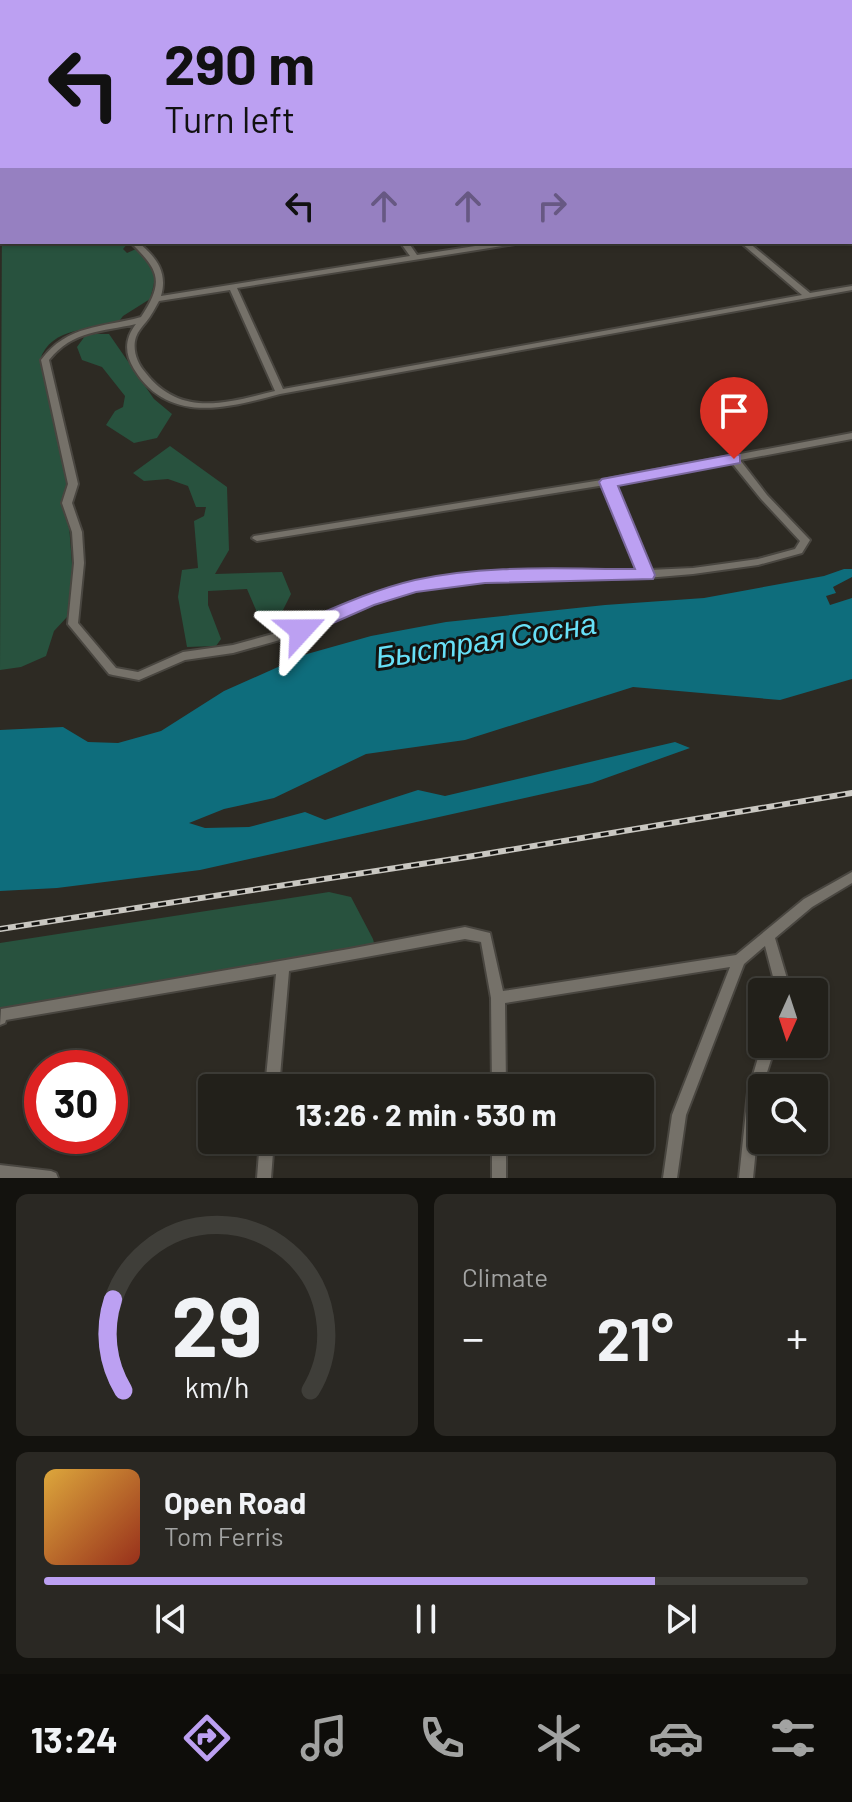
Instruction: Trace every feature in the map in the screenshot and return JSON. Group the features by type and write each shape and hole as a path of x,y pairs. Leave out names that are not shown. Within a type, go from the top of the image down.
{"street":[{"path":"136,244 156,264 161,276 156,299 132,335 134,364 149,386 170,402 198,406 224,404 852,288"},
{"path":"405,244 415,258"},
{"path":"156,299 502,244"},
{"path":"746,244 807,295"},
{"path":"233,288 280,392"},
{"path":"144,319 68,336 53,348 45,360 73,484 67,503 76,519 81,578 73,624 113,671 139,676 183,656 233,649 301,630 368,600 416,586 485,576 646,575 758,562 799,551 805,540 764,497 734,459"},
{"path":"257,538 608,482 852,436"},
{"path":"608,482 646,575"},
{"path":"498,998 739,960 808,903 852,877"},
{"path":"1,1017 465,933 486,937 498,998 499,1074"},
{"path":"769,937 780,978"},
{"path":"670,1178 679,1115 739,960"},
{"path":"273,1074 283,968"},
{"path":"746,1178 755,1092 765,1058"},
{"path":"264,1178 266,1154"},
{"path":"499,1154 499,1178"},
{"path":"0,1172 51,1178"}],"green space":[{"path":"2,244 127,244 123,249 127,253 136,249 152,266 155,276 150,299 123,316 117,324 63,335 45,349 40,360 67,485 61,505 69,525 73,577 67,617 54,631 46,656 21,667 0,670"},
{"path":"109,334 154,399 172,414 157,438 134,443 106,425 115,411 123,407 125,396 102,367 82,360 77,347 85,336"},
{"path":"170,446 227,487 229,550 215,574 282,572 291,594 279,618 259,617 247,589 208,591 208,605 221,639 216,646 187,647 178,597 182,570 198,568 194,521 204,516 206,507 196,507 188,486 168,479 144,481 133,473"},
{"path":"329,892 351,897 376,951 0,1016 0,943"}],"water":[{"name":"Быстрая Сосна","path":"852,569 852,577 833,587 836,593 826,596 830,605 852,598 852,679 780,700 633,687 465,740 366,754 274,798 224,809 189,823 205,828 249,827 305,812 325,820 418,790 445,796 675,742 690,748 592,783 200,870 57,888 0,891 0,730 63,727 88,742 118,743 161,731 224,691 307,654 371,636 446,622 704,598 824,576"}],"railway":[{"path":"0,929 467,857 852,793"}],"route":[{"path":"301,630 368,600 416,586 485,576 646,575 608,482 734,459"}]}
